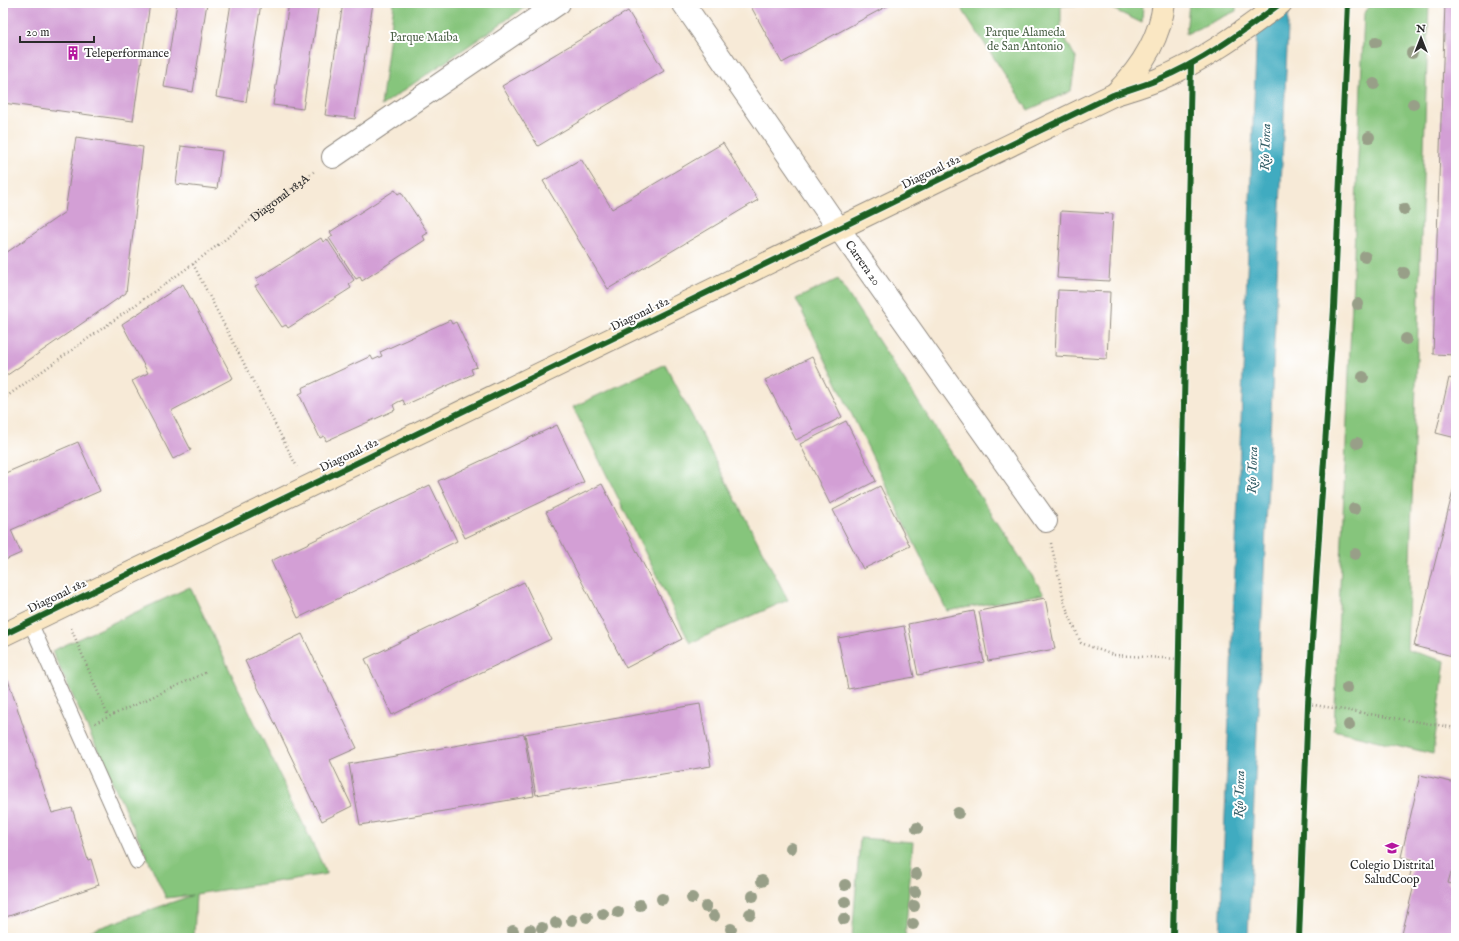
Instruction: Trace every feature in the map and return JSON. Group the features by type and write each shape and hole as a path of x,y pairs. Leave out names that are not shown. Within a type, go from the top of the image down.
{"street":[{"path":"334,156 559,3"},
{"name":"Carrera 20","path":"683,3 839,229 1046,521"},
{"name":"Diagonal 182","path":"1113,95 1131,78 1145,58 1156,36 1164,3"},
{"name":"Diagonal 182","path":"3,635 1113,95 1158,80 1191,64 1236,37 1281,3"}],"lane":[{"path":"30,622 137,862"}],"path":[{"path":"193,264 308,487"},
{"path":"1046,521 1065,605 1081,643 1113,655 1180,659"},
{"path":"62,606 108,716"},
{"path":"1179,667 1180,652"},
{"path":"78,730 207,672"},
{"path":"1308,696 1308,712"},
{"path":"1308,704 1456,728"}],"green space":[{"name":"Parque Maiba","path":"394,3 531,3 381,106"},
{"name":"Parque Alameda de San Antonio","path":"958,3 1100,3 1061,6 1061,31 1076,58 1071,91 1028,110"},
{"path":"1100,3 1143,3 1142,23"},
{"path":"1189,3 1236,3 1236,11 1186,34"},
{"path":"1373,3 1429,3 1407,650 1445,661 1433,754 1334,730 1364,13"},
{"path":"838,279 1044,594 947,611 796,299"},
{"path":"665,364 788,600 690,643 573,407"},
{"path":"190,587 327,874 196,894 194,938 70,938 193,895 166,898 52,651"},
{"path":"860,838 913,842 905,938 852,938"}],"water":[{"name":"Río Torca","path":"1258,3 1289,3 1248,938 1220,938"}],"building":[{"name":"Teleperformance","path":"3,3 150,3 133,121 3,103"},
{"path":"177,3 207,3 193,92 164,87"},
{"path":"231,3 261,3 246,102 216,97"},
{"path":"289,3 319,3 303,109 273,105"},
{"path":"343,3 373,3 355,119 325,115"},
{"path":"749,3 889,3 889,5 782,63"},
{"path":"1445,3 1456,3 1456,355 1433,354"},
{"path":"628,11 664,71 538,146 502,86"},
{"path":"76,137 143,147 126,293 3,378 3,255 65,212"},
{"path":"723,143 758,200 608,289 543,181 581,159 612,209"},
{"path":"181,146 222,151 217,189 176,184"},
{"path":"395,190 398,194 401,192 428,233 423,236 425,240 362,281 360,277 356,279 329,238 333,236 330,232"},
{"path":"1061,211 1113,214 1109,281 1057,278"},
{"path":"321,238 323,242 327,239 354,280 349,284 351,288 288,328 286,325 282,327 255,286 259,284 256,279"},
{"path":"183,284 233,378 171,411 191,450 173,459 132,381 148,373 122,324"},
{"path":"1058,290 1110,292 1107,359 1055,356"},
{"path":"450,320 452,324 456,322 477,367 471,369 473,374 405,405 403,400 398,402 393,405 395,410 326,441 324,436 320,438 299,394 303,392 302,388 371,356 373,360 382,356 380,352"},
{"path":"812,357 842,417 796,440 765,380"},
{"path":"1449,378 1456,380 1456,438 1436,433"},
{"path":"846,421 876,481 830,504 800,444"},
{"path":"557,425 584,482 465,538 438,481"},
{"path":"78,442 100,491 11,530 21,553 3,561 3,474"},
{"path":"1456,483 1456,657 1414,646"},
{"path":"602,484 682,639 626,668 546,512"},
{"path":"430,485 457,541 298,618 271,561"},
{"path":"880,486 910,546 863,569 833,510"},
{"path":"524,582 551,639 392,715 365,659"},
{"path":"1045,598 1055,649 988,661 979,611"},
{"path":"974,611 984,662 918,675 908,624"},
{"path":"904,626 914,677 848,689 838,638"},
{"path":"302,634 357,748 330,760 352,806 322,821 245,661"},
{"path":"8,680 52,813 72,808 88,860 91,859 99,885 3,918 3,682"},
{"path":"700,704 711,766 536,795 525,734"},
{"path":"524,734 534,796 360,825 349,764"},
{"path":"1420,775 1456,783 1456,873 1451,872 1448,883 1456,885 1456,938 1401,938 1414,885 1408,883 1414,860 1401,857"}],"cycle path":[{"path":"3,635 1113,95 1174,73 1221,46 1281,3"},
{"path":"1299,938 1308,704 1334,308 1348,3"},
{"path":"1173,938 1191,64"}],"place":[{"name":"Teleperformance","path":"73,53"},
{"name":"Colegio Distrital SaludCoop","path":"1392,848"}]}
